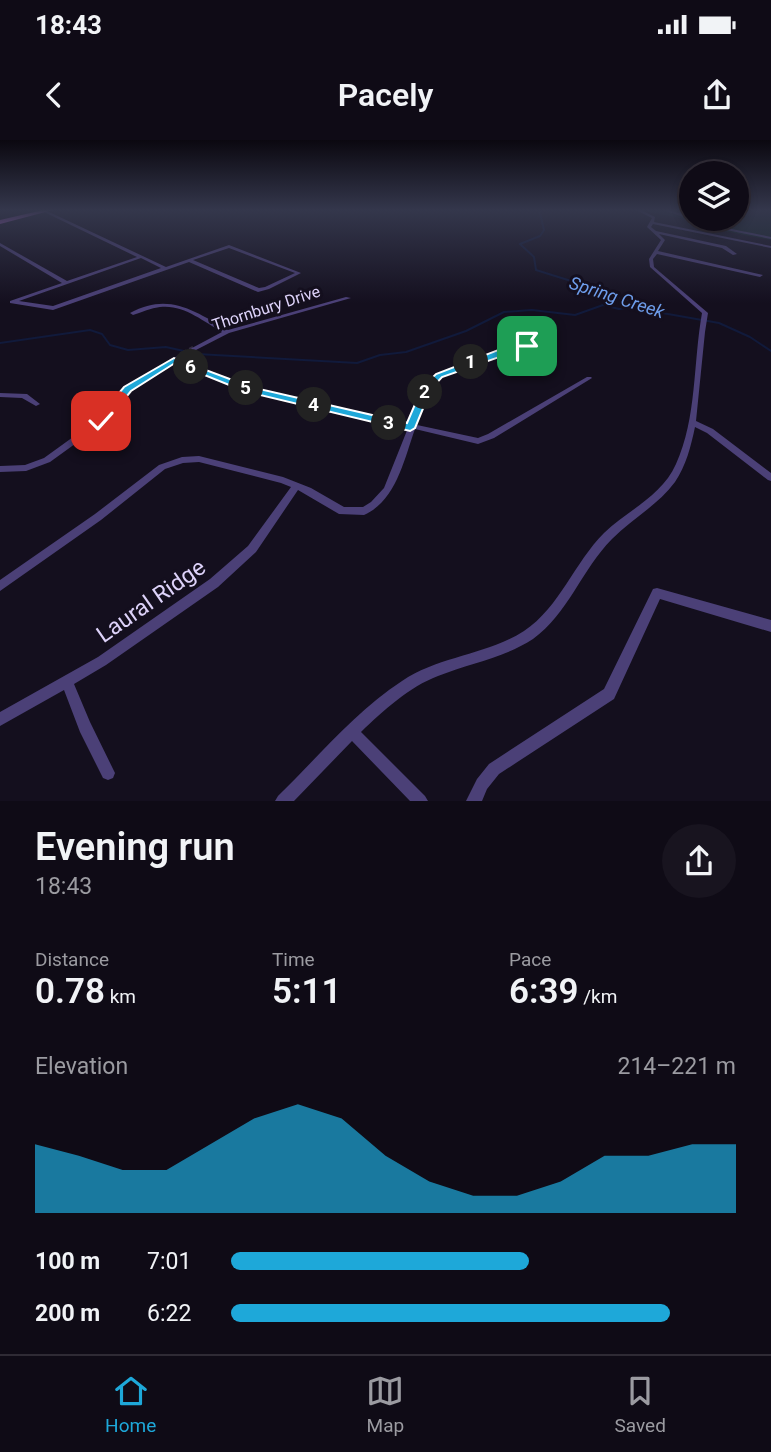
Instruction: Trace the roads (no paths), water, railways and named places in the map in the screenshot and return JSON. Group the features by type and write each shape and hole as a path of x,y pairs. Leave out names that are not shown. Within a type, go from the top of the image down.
{"street":[{"path":"107,241 165,268"},
{"path":"283,801 382,704 428,671 499,650 529,634 554,610 600,545 665,490 680,464 693,423 703,321 701,307 652,267 651,259 663,241"},
{"path":"696,241 724,247 735,254"},
{"path":"741,241 771,247"},
{"path":"0,244 65,282"},
{"path":"140,257 12,302 50,309 165,268 188,260 229,246 299,273 261,290 188,260"},
{"path":"656,252 760,275"},
{"name":"Thornbury Drive","path":"194,349 227,332 348,299"},
{"path":"133,313 152,305 171,303 227,332"},
{"path":"0,586 172,462 199,459 297,485 342,511 354,513 369,508 388,490 426,388 439,376 517,346 527,346"},
{"path":"0,469 26,468 47,460 101,421 128,389 178,358 248,389 467,440 483,440 589,377"},
{"path":"0,395 24,396 36,404"},
{"path":"693,423 710,431 771,478"},
{"name":"Laural Ridge","path":"0,719 68,682 124,646 235,567 257,543 297,485"},
{"path":"474,801 494,769 609,694 657,593 771,626"},
{"path":"68,682 85,727 108,773"},
{"path":"353,733 420,801"}],"waterway":[{"name":"Spring Creek","path":"528,241 520,244 534,257 536,270 603,291 651,311 719,323 750,337 771,351"},
{"path":"0,343 90,330 102,334 110,345 128,350 166,347 197,354 357,363 380,355 406,352 466,331 504,312 532,310 575,315 603,305 619,309 639,307"}],"tunnel":[{"path":"181,356 194,349"}]}
